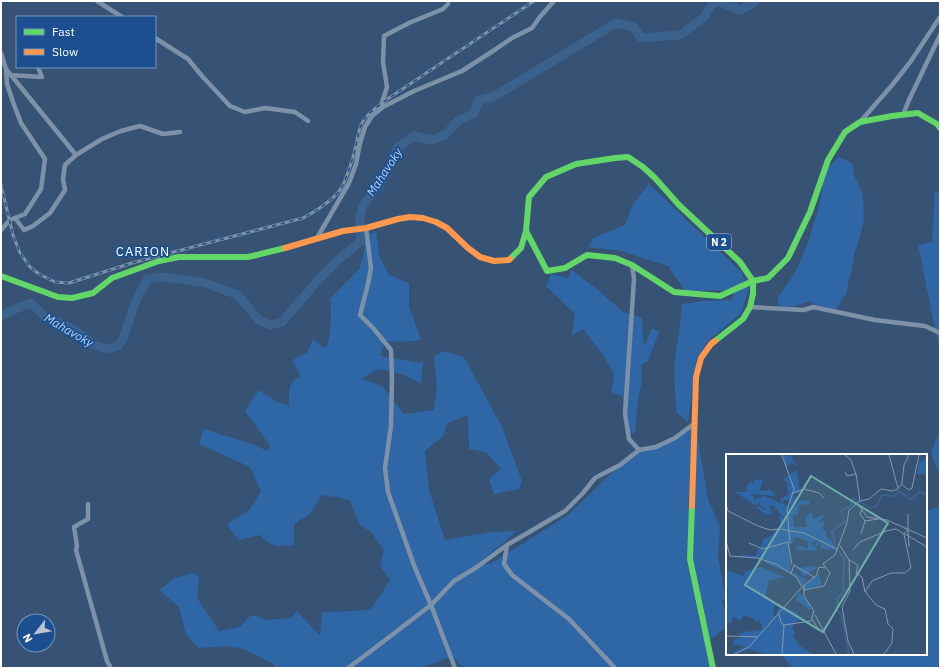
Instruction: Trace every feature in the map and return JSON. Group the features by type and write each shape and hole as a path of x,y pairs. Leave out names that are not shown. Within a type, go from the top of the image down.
{"main road":[{"path":"526,231 547,271 565,268 587,255 615,258 632,266 674,292 720,296 753,281 768,278 788,258 810,212 828,160 845,132 860,122 918,113 937,124 940,128"},
{"name":"N 2","path":"1,276 58,296 72,298 93,293 112,278 159,261 179,257 248,257 282,249 343,231 366,228 410,217 423,218 436,222 447,228 480,257 494,261 509,260 521,248 526,231 529,197 546,177 576,164 628,157 643,167 655,178 679,205 740,262 753,281"},
{"path":"713,668 690,559 696,377 701,358 710,344 743,319 750,307 753,294 753,281"}],"street":[{"path":"97,1 120,16"},
{"path":"383,107 382,103 387,88 383,62 384,36 409,23 443,9 448,4 448,1"},
{"path":"317,238 349,183 356,164 365,127 372,116 383,107 414,91 462,71 512,38 532,28 554,1"},
{"path":"860,122 911,61 940,17"},
{"path":"904,115 909,100 940,35"},
{"path":"156,39 188,59 230,106 245,112 265,108 296,112 308,121"},
{"path":"1,53 6,69 7,84 12,102 21,123 45,159 41,189 25,214 10,220 1,230"},
{"path":"10,74 42,77 38,68"},
{"path":"6,69 76,155"},
{"path":"15,218 24,230 33,226 50,213 66,190 64,179 65,165 76,155 102,139 121,131 140,126 163,134 180,132"},
{"path":"366,228 371,268 360,315 374,328 391,350 391,426 385,468 388,492 414,568 431,605 455,668"},
{"path":"632,266 634,293 625,414 629,439 639,450"},
{"path":"750,307 804,310 814,307 875,320 925,326 940,333"},
{"path":"348,668 431,605 454,581 477,567 507,545 565,511 583,493 595,478 620,464 639,450 656,447 675,438 695,423"},
{"path":"88,504 88,519 74,527 77,546 76,550 107,661 111,668"},
{"path":"507,545 504,564 512,575 569,619 615,668"}],"shaded area":[{"path":"839,157 852,163 854,175 863,195 864,220 854,254 847,293 841,300 836,310 818,306 810,301 792,307 780,308 777,299 796,271 807,245 819,207 825,171"},
{"path":"649,184 741,272 749,289 741,313 707,342 697,359 688,422 676,412 674,364 682,304 703,301 731,300 736,290 685,291 668,266 621,251 589,247 593,238 625,225 633,204"},
{"path":"935,191 940,192 940,354 918,245 932,242"},
{"path":"376,232 380,258 389,275 409,283 409,306 421,340 402,342 385,341 380,356 423,363 421,384 402,374 378,369 362,379 382,386 404,414 434,410 437,388 434,357 444,351 464,357 502,427 522,481 519,489 494,494 489,479 501,469 486,452 469,449 468,415 448,423 443,436 425,451 429,490 445,540 492,532 517,531 478,564 490,564 568,515 620,465 639,450 675,438 695,423 708,499 720,527 718,556 726,599 722,600 726,616 726,628 707,642 713,668 463,668 453,656 421,668 275,668 274,664 244,649 226,646 199,648 186,635 179,607 159,590 175,578 194,573 199,578 197,598 219,631 240,627 250,616 256,616 265,620 291,618 297,611 320,636 322,612 371,609 390,580 380,566 384,550 371,532 360,525 350,501 341,498 322,495 310,514 294,524 294,545 284,546 272,544 260,535 239,540 227,525 250,509 261,491 250,467 199,444 204,429 255,445 267,451 270,446 245,411 258,390 277,402 289,406 289,392 291,385 300,376 292,360 307,353 313,339 322,347 327,346 331,322 330,299 360,268 364,251 365,235"},
{"path":"571,270 597,289 623,312 642,318 644,346 652,328 659,332 648,361 641,365 642,381 638,399 635,434 628,432 622,396 611,392 614,374 603,355 583,329 572,336 575,314 546,286 551,274 568,278"},
{"path":"940,430 940,477 931,453"},
{"path":"940,506 940,668 793,668 782,655 927,655 927,511"}],"waterway":[{"name":"Mahavoky","path":"1,316 31,303 45,317 61,323 85,337 93,345 107,349 118,346 123,339 135,303 147,279 161,277 205,283 238,295 259,320 271,325 282,322 319,279 338,260 360,242 360,216 363,205 377,188 387,172 397,148 414,136 432,140 445,135 458,121 473,114 479,100 493,97 616,23 634,27 641,38 680,35 703,18 713,3 720,2 740,10 755,1"}],"railway":[{"path":"1,185 13,235 20,253 30,267 39,274 55,282 69,283 132,263 303,218 325,204 340,190 350,168 361,126 370,113 389,98 534,1"}],"traffic: fast":[{"path":"526,231 547,271 565,268 587,255 615,258 632,265 674,292 720,296 753,281 768,278 788,258 810,212 828,160 845,132 860,122 918,113 937,124 940,128"},
{"path":"510,259 521,248 526,231 529,197 546,177 576,164 628,157 643,167 655,178 679,205 740,262 753,281 753,294 750,307 743,319 715,341"},
{"path":"1,276 58,297 72,298 93,293 112,278 159,261 179,257 248,257 285,248"},
{"path":"692,506 690,559 713,668"}],"traffic: slow":[{"path":"285,248 343,231 366,228 410,217 423,218 436,222 447,228 480,257 494,261 510,259"},
{"path":"692,506 696,377 701,358 715,341"}],"district":[{"name":"CARION","path":"143,251"}]}
